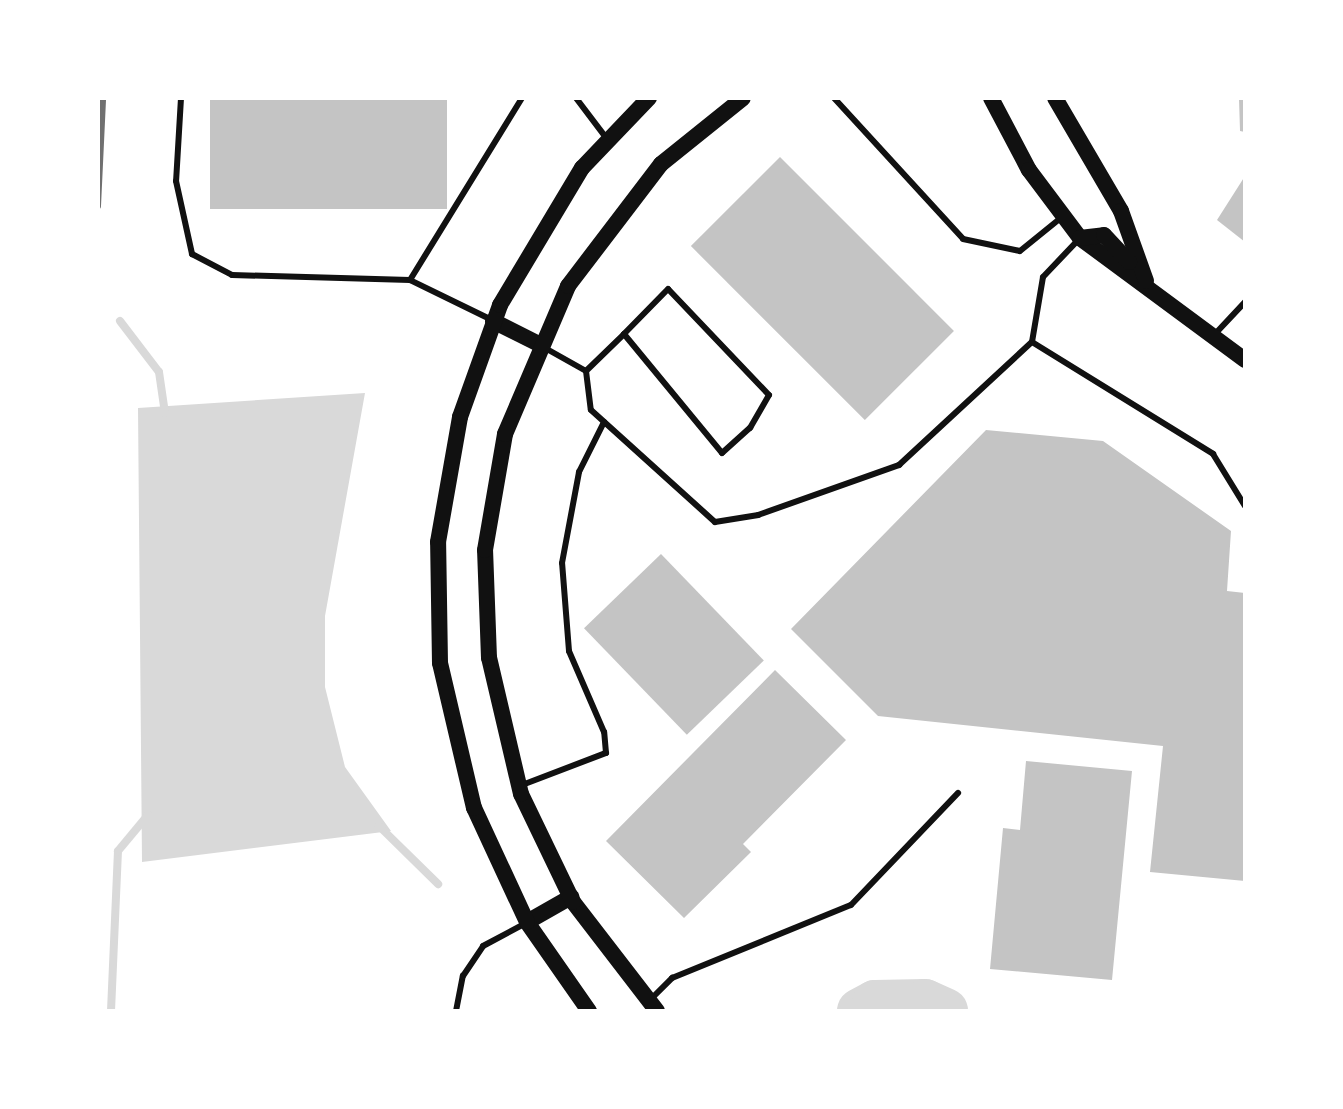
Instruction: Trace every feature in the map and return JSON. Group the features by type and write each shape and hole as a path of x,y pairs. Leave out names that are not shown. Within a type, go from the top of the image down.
{"main road":[{"path":"589,1011 527,922 474,808 440,663 444,483 493,321 549,213 607,139 649,98"},
{"path":"648,1008 571,897 519,786 489,658 485,550 505,434 539,344 568,286 625,204 743,98"},
{"path":"991,98 1062,217 1080,238 1104,235 1146,281 1212,337 1245,360"},
{"path":"1055,98 1121,211 1146,281"},
{"path":"493,321 539,344"},
{"path":"527,922 571,897"}],"lane":[{"path":"181,98 176,181 192,254 232,275 410,280 493,321"},
{"path":"410,280 522,98"},
{"path":"576,98 607,139"},
{"path":"834,98 963,239 1020,251 1062,217"},
{"path":"586,371 591,410 715,522 758,515 899,465 1032,342 1043,277 1080,238"},
{"path":"586,371 668,289 769,395 750,428 722,453 624,334"},
{"path":"1212,337 1245,302"},
{"path":"1032,342 1213,454 1245,506"},
{"path":"539,344 586,371"},
{"path":"519,786 606,753 604,732 569,651 562,563 579,472 604,422"},
{"path":"648,1008 672,978 851,905 958,793"},
{"path":"456,1011 463,976 483,946 527,922"}],"shaded area":[{"path":"365,393 325,616 325,687 345,767 391,831 142,862 138,408"}],"building":[{"path":"210,98 447,98 447,209 210,209"},
{"path":"1239,98 1245,98 1245,132 1240,131"},
{"path":"780,157 954,331 865,420 691,246"},
{"path":"1245,176 1245,242 1217,220"},
{"path":"986,430 1103,441 1231,531 1227,591 1245,593 1245,881 1150,872 1163,746 878,716 791,629"},
{"path":"661,554 764,660 687,735 584,628"},
{"path":"775,670 846,740 743,844 751,852 684,918 606,841"},
{"path":"1026,761 1132,771 1112,980 990,969 1003,828 1020,830"}],"waterway":[{"path":"120,321 159,372 165,413"},
{"path":"111,1011 118,851 148,815"},
{"path":"379,826 438,884"},
{"path":"860,1011 875,1003 925,1002 945,1011"}],"railway":[{"path":"98,206 103,98"}]}
